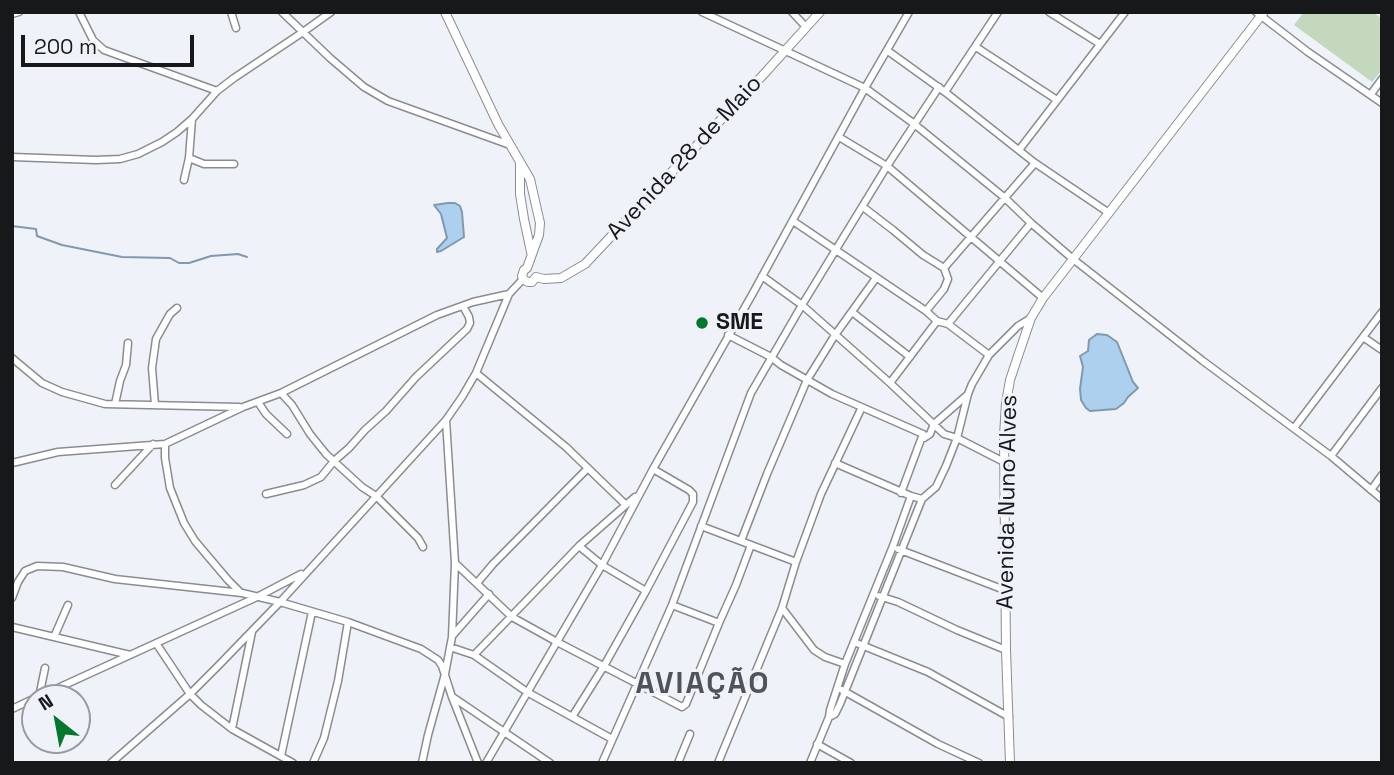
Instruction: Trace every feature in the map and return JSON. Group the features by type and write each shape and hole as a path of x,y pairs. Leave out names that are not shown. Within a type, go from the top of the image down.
{"street":[{"path":"12,14 19,12"},
{"path":"79,12 93,40 104,50 217,91"},
{"path":"231,12 236,28"},
{"path":"282,12 355,80 388,101 510,145"},
{"path":"12,156 96,160 120,159 138,154 162,142 192,119 217,91 331,12"},
{"path":"445,12 477,82 530,179 540,223 539,235 527,268 522,273 526,282 532,282 536,277 535,271 527,268"},
{"path":"702,12 865,88 1005,198 1073,259 1203,361 1331,456 1382,499"},
{"path":"792,12 806,27"},
{"name":"Avenida 28 de Maio","path":"536,277 561,278 585,264 820,12"},
{"path":"486,763 602,565 639,494 909,12"},
{"path":"945,92 998,12"},
{"path":"1049,12 1100,44"},
{"path":"1019,150 1125,12"},
{"path":"1260,13 1308,52 1382,103"},
{"name":"Avenida Nuno Alves","path":"1010,763 1004,462 1006,403 1010,380 1031,318 1043,298 1260,13"},
{"path":"976,47 1057,100"},
{"path":"888,51 939,87 1035,163 1109,213"},
{"path":"1371,94 1382,79"},
{"path":"602,763 672,606 751,393 836,249 939,87"},
{"path":"184,180 192,119"},
{"path":"839,137 887,166 1043,298"},
{"path":"189,158 204,164 234,164"},
{"path":"944,268 1035,163"},
{"path":"520,164 520,194 531,252"},
{"path":"863,207 923,255 944,268 948,279 944,289 926,311"},
{"path":"793,221 937,321 948,324 989,355"},
{"path":"948,324 1031,223"},
{"path":"762,276 802,305 944,434 1004,462"},
{"path":"741,541 807,380 876,278"},
{"path":"111,763 190,694 280,602 446,420 475,373 509,294 523,279"},
{"path":"12,463 58,452 165,444 243,407 281,393 415,325 463,306 509,294"},
{"path":"265,494 280,492 321,477 416,377 467,329 469,317 463,306"},
{"path":"155,405 152,368 156,339 170,314 177,308"},
{"path":"852,312 910,357"},
{"path":"1294,429 1382,312"},
{"path":"829,717 835,714 845,692 922,499 936,487 943,474 957,438 968,394 989,355 1018,326 1031,318"},
{"path":"890,383 937,321"},
{"path":"728,335 862,409 923,433 924,438 934,424 968,394"},
{"path":"1363,337 1382,350"},
{"path":"115,404 126,365 128,343"},
{"path":"12,358 42,383 105,404 243,407"},
{"path":"475,373 566,447 626,505"},
{"path":"1331,456 1382,388"},
{"path":"281,393 310,434 334,461 376,496 418,538 423,547"},
{"path":"258,402 266,414 287,434"},
{"path":"718,763 782,608 821,494 862,409"},
{"path":"422,763 452,637 455,563 446,420"},
{"path":"901,493 923,433"},
{"path":"115,485 153,444"},
{"path":"165,444 170,488 184,523 202,550 242,593"},
{"path":"835,463 901,493 922,499"},
{"path":"477,583 588,468"},
{"path":"572,717 646,592 692,502 693,494 689,490 653,469"},
{"path":"1371,490 1382,475"},
{"path":"474,656 579,546 639,494"},
{"path":"810,763 829,717 845,664 911,496"},
{"path":"701,526 796,562"},
{"path":"455,563 512,617 679,706 685,706 751,545"},
{"path":"579,546 602,565 646,592"},
{"path":"893,546 1007,592"},
{"path":"12,598 25,571 37,566 63,567 116,579 242,593 348,622 421,649 438,660 478,763"},
{"path":"67,684 306,572"},
{"path":"452,637 489,594"},
{"path":"874,594 1006,650"},
{"path":"54,637 68,605"},
{"path":"672,606 719,623"},
{"path":"782,608 814,650 845,664"},
{"path":"281,756 312,612"},
{"path":"313,763 324,737 338,681 348,622"},
{"path":"12,627 130,655"},
{"path":"232,729 253,629"},
{"path":"854,642 928,672 1009,717"},
{"path":"156,643 190,694 201,705 232,729 293,763"},
{"path":"450,647 474,656 527,692 612,738"},
{"path":"41,684 46,668"},
{"path":"837,689 979,763"},
{"path":"452,697 550,763"},
{"path":"678,763 690,734"},
{"path":"817,744 851,763"}],"green space":[{"path":"1304,12 1373,12 1382,19 1382,70 1372,82 1294,25"}],"water":[{"path":"448,203 460,206 464,237 437,252 447,238 441,214 434,205"},
{"path":"1097,334 1107,335 1117,342 1138,388 1116,409 1090,411 1081,400 1083,367 1080,356 1088,351 1089,340"}],"waterway":[{"path":"12,226 36,229 37,236 62,245 122,257 170,258 179,263 189,263 211,256 238,254 247,257"}],"place":[{"name":"SME","path":"702,323"}],"district":[{"name":"AVIAÇÃO","path":"703,685"}]}
